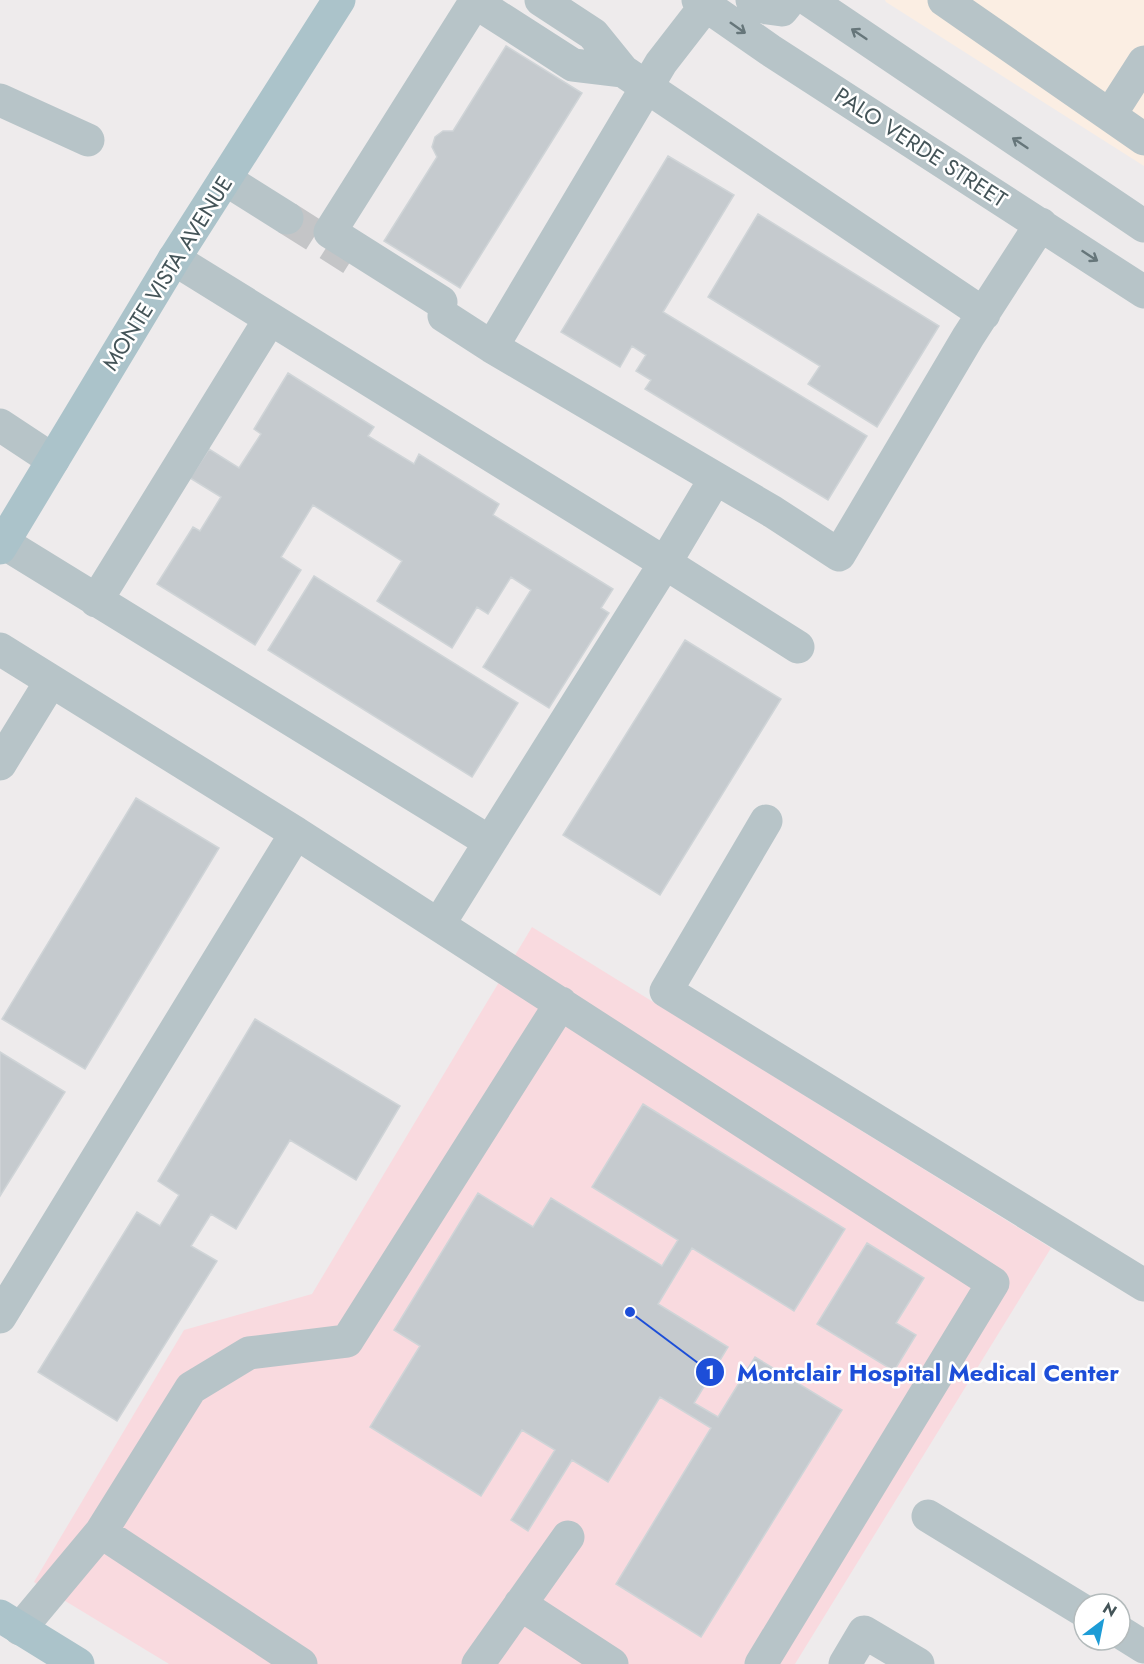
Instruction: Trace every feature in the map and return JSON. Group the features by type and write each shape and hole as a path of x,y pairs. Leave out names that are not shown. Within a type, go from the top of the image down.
{"main road":[{"name":"MONTE VISTA AVENUE","path":"2,545 174,259 339,0"},
{"path":"10,1622 78,1664"}],"street":[{"path":"540,0 593,33 635,79 984,314"},
{"path":"752,0 767,8 782,10 790,0"},
{"path":"809,0 1144,226"},
{"path":"944,0 1144,139"},
{"path":"635,79 573,65 475,2 330,232 443,309 492,347 839,555 1041,224"},
{"path":"492,347 635,79 661,63 702,3"},
{"name":"PALO VERDE STREET","path":"702,3 770,50 1144,292"},
{"path":"1110,115 1144,62"},
{"path":"0,100 88,140"},
{"path":"225,179 287,218"},
{"path":"174,259 798,647"},
{"path":"96,601 270,319"},
{"path":"0,425 53,460"},
{"path":"439,924 715,479"},
{"path":"2,545 490,842"},
{"path":"0,649 439,924 993,1282 760,1664"},
{"path":"0,764 51,681"},
{"path":"766,821 666,991 1144,1285"},
{"path":"0,1317 296,833"},
{"path":"10,1622 101,1533 191,1388 249,1353 347,1341 561,1003"},
{"path":"928,1516 1072,1604"},
{"path":"101,1533 301,1664"},
{"path":"478,1664 568,1537"},
{"path":"520,1604 612,1664"},
{"path":"845,1664 864,1632 918,1664"}],"shaded area":[{"path":"885,0 1144,0 1144,166 886,2"},
{"path":"532,927 1051,1248 795,1664 169,1664 34,1582 184,1330 312,1294"}],"building":[{"path":"506,46 582,93 460,288 384,241 437,157 432,147 435,137 443,131 453,131"},
{"path":"668,156 734,195 663,312 867,436 828,500 645,389 651,380 636,371 646,355 632,346 620,367 561,332"},
{"path":"758,214 939,326 877,427 808,384 820,366 708,297"},
{"path":"288,373 374,427 368,436 414,464 419,454 499,504 493,515 613,589 601,608 609,613 549,708 483,667 531,590 511,577 488,614 477,607 452,648 377,601 402,561 313,505 281,557 301,570 255,645 157,584 193,527 200,531 221,497 190,478 209,449 239,468 261,434 254,429"},
{"path":"314,576 518,703 472,777 268,650"},
{"path":"685,640 781,699 660,895 563,835"},
{"path":"136,798 219,848 85,1069 2,1019"},
{"path":"255,1019 400,1106 356,1180 290,1140 236,1229 211,1214 191,1246 217,1261 117,1421 38,1372 137,1212 160,1226 179,1195 158,1181"},
{"path":"0,1052 65,1092 0,1196"},
{"path":"643,1104 845,1229 794,1311 692,1248 658,1304 728,1347 694,1403 718,1417 755,1357 842,1410 701,1637 616,1584 711,1428 660,1397 608,1482 572,1460 528,1531 511,1520 555,1450 522,1430 481,1496 370,1427 420,1346 394,1330 478,1193 533,1227 551,1198 662,1266 678,1240 592,1187"},
{"path":"867,1243 924,1278 896,1323 916,1335 894,1371 817,1324"}],"tunnel":[{"path":"287,218 352,259"}],"place":[{"name":"Montclair Hospital Medical Center","path":"630,1312"}]}
